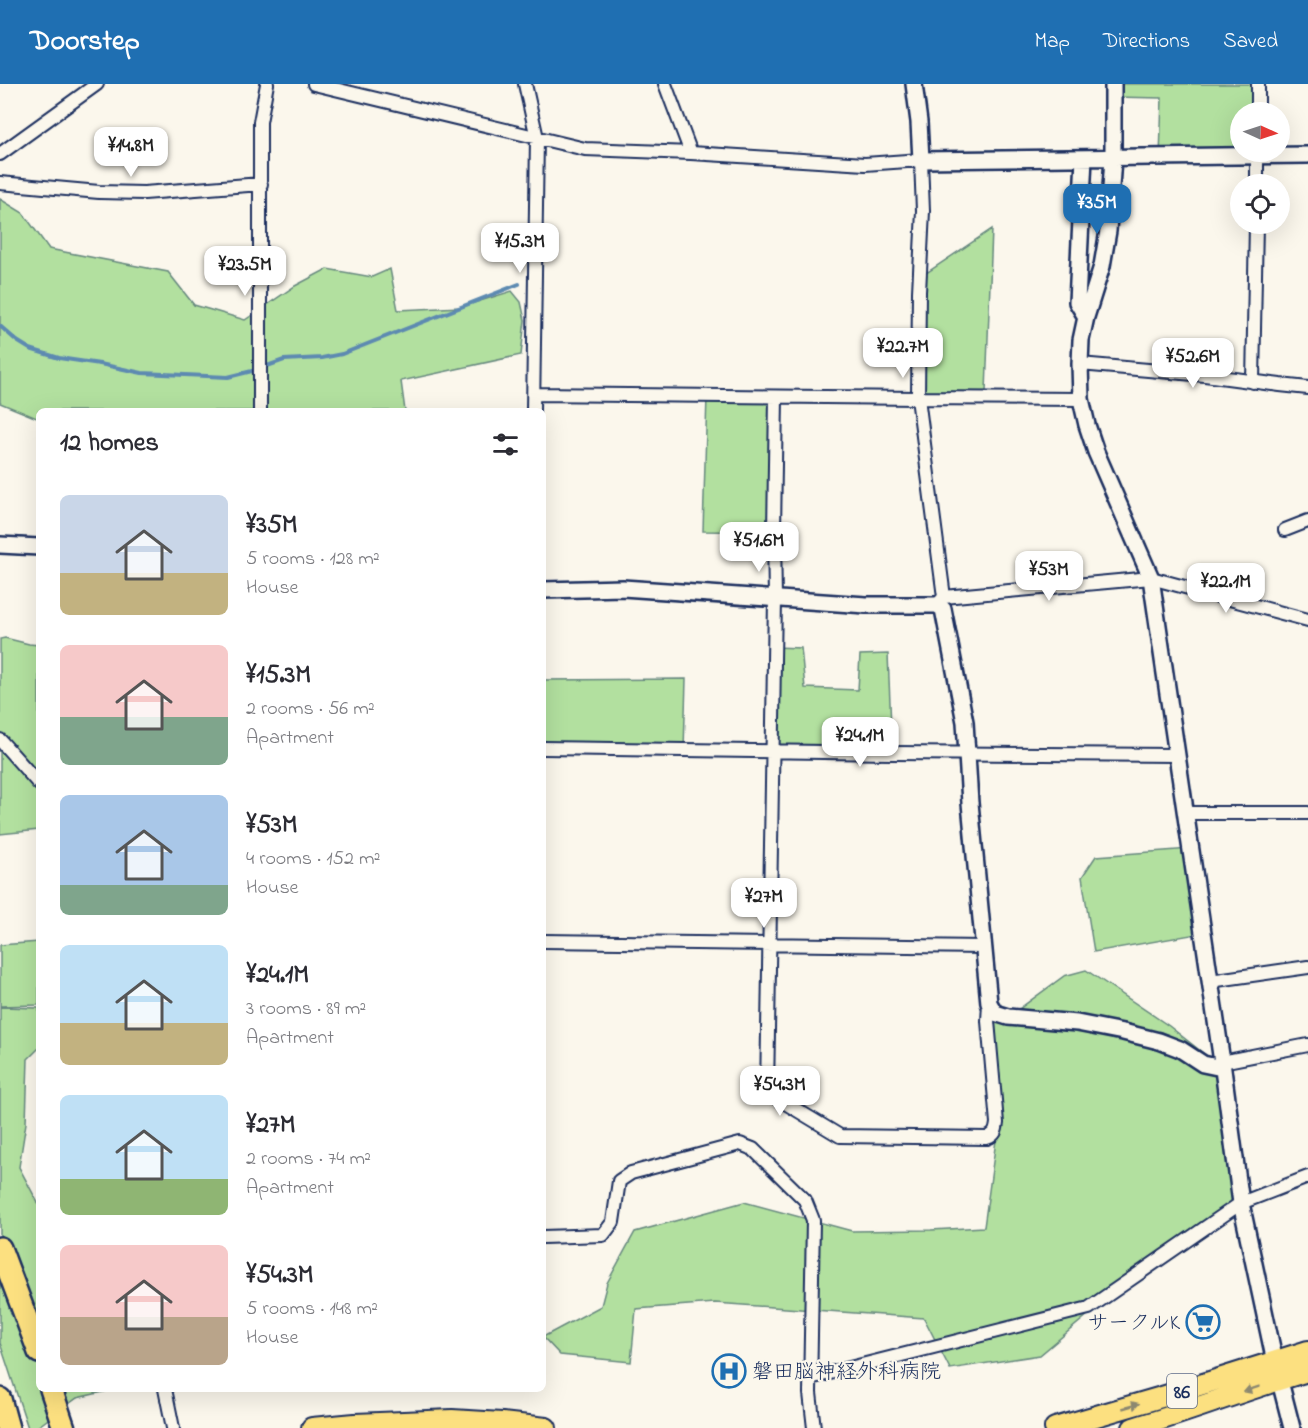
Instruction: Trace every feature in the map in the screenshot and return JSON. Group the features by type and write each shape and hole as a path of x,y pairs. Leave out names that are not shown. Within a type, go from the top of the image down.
{"highway":[{"path":"0,1248 36,1344"},
{"path":"52,1392 64,1428"},
{"path":"0,1399 8,1428"}],"main road":[{"name":"86","path":"1133,1428 1171,1423 1277,1371 1308,1351"},
{"name":"86","path":"1055,1428 1166,1396 1277,1371 1308,1371"},
{"path":"312,1428 452,1420 546,1428"}],"street":[{"path":"0,154 97,84"},
{"path":"260,408 260,122 267,84"},
{"path":"314,84 585,149 865,164 921,160 1230,155"},
{"path":"525,84 537,138 533,408"},
{"path":"665,84 691,153"},
{"path":"776,397 767,1092 840,1136 993,1136 997,1123 988,1021 989,1003 970,803 965,722 941,601 918,398 919,292 923,211 919,122 914,84"},
{"path":"1113,84 1113,158 1108,231 1102,266 1081,340 1081,399 1096,452 1151,578 1241,1203 1277,1371 1292,1428"},
{"path":"1258,84 1258,102"},
{"path":"1290,155 1308,155"},
{"path":"1084,158 1077,302 1086,317"},
{"path":"0,183 99,192 144,193 261,184"},
{"path":"1253,382 1256,234"},
{"path":"1080,364 1308,387"},
{"path":"534,393 1081,399"},
{"path":"1285,530 1308,521"},
{"path":"0,545 36,547"},
{"path":"546,590 623,588 866,605 941,601 1151,578 1308,620"},
{"path":"0,740 36,781"},
{"path":"546,748 1177,755"},
{"path":"1185,813 1308,813"},
{"path":"546,941 984,947"},
{"path":"1210,981 1308,968"},
{"path":"989,1003 995,1013 1008,1017 1077,1023 1159,1041 1180,1049 1203,1064 1222,1065 1308,1045"},
{"path":"546,1237 603,1235 613,1222 619,1181 631,1173 741,1144 753,1149 805,1200 813,1220 810,1393 814,1428"},
{"path":"810,1378 1089,1308 1241,1203 1308,1177"},
{"path":"166,1392 173,1428"}],"green space":[{"path":"1113,84 1258,84 1258,102 1230,102 1230,153 1160,157 1162,98 1113,97"},
{"path":"0,199 23,213 49,249 168,272 194,305 245,320 295,286 327,269 372,277 390,269 398,310 461,307 512,291 521,302 525,320 521,355 401,381 405,408 36,408 36,418 0,403"},
{"path":"992,229 986,392 925,398 925,274"},
{"path":"707,396 776,400 774,532 703,531"},
{"path":"0,639 36,645 36,830 0,834"},
{"path":"774,647 801,648 805,688 858,690 860,655 888,654 892,753 772,751"},
{"path":"686,679 684,750 546,748 546,680"},
{"path":"1191,849 1203,933 1094,952 1082,877 1096,856"},
{"path":"36,942 36,1005 0,1006 0,945"},
{"path":"1086,970 1169,1026 1222,1068 1241,1203 1156,1258 1040,1355 950,1369 924,1318 715,1303 636,1309 631,1362 560,1355 546,1340 546,1335 601,1306 607,1283 635,1232 744,1202 852,1231 984,1227 997,1133 995,1013 1008,1017 1064,976"},
{"path":"0,1007 36,1008 36,1051 28,1059 26,1123 19,1167 36,1199 36,1392 103,1392 77,1398 36,1428 28,1428 0,1343"}],"waterway":[{"path":"0,326 30,349 59,358 142,373 228,377 284,360 322,358 342,354 519,284"}],"place":[{"name":"サークルK","path":"1203,1322"},
{"name":"磐田脳神経外科病院","path":"729,1371"}]}
